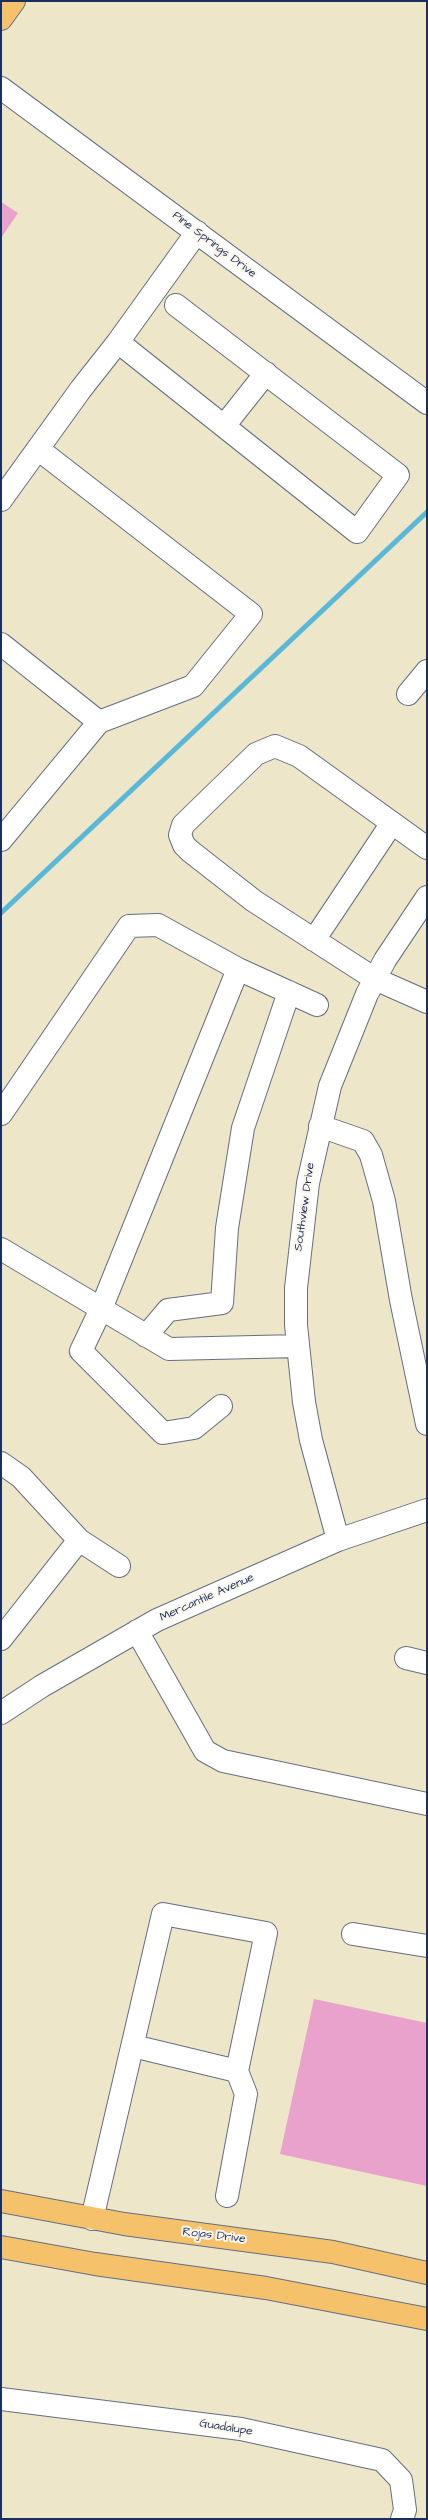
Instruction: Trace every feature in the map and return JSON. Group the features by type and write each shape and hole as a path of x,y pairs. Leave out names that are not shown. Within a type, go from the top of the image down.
{"main road":[{"path":"1,19 14,1"},
{"name":"Rojas Drive","path":"1,2201 92,2219 333,2252 427,2273"},
{"path":"1,2247 95,2264 266,2288 427,2319"}],"street":[{"name":"Pine Springs Drive","path":"1,88 427,403"},
{"path":"1,500 197,232"},
{"path":"118,342 357,532 398,475 176,305"},
{"path":"224,426 266,373"},
{"path":"1,840 99,722 193,686 251,614 38,449"},
{"path":"1,644 99,722"},
{"path":"408,694 427,671"},
{"path":"427,848 298,756 282,748 266,748 256,754 183,825 180,835 184,845 208,867 240,891 375,979 427,1002"},
{"path":"314,940 392,823"},
{"name":"Southview Drive","path":"338,1540 311,1440 304,1402 298,1346 296,1288 299,1245 308,1183 320,1126 338,1064 375,979 427,897"},
{"path":"1,1114 129,926 158,925 238,969 317,1006"},
{"path":"220,1406 194,1428 163,1433 81,1351 101,1309 238,969"},
{"path":"146,1336 168,1310 222,1303 227,1228 244,1128 289,992"},
{"path":"320,1126 363,1141 371,1155 384,1201 401,1300 427,1424"},
{"path":"1,1250 169,1349 298,1346"},
{"path":"1,1463 21,1477 79,1540 119,1566"},
{"name":"Mercantile Avenue","path":"1,1713 42,1686 137,1631 236,1584 338,1540 427,1510"},
{"path":"1,1639 79,1540"},
{"path":"137,1631 205,1751 223,1761 427,1804"},
{"path":"406,1658 427,1663"},
{"path":"92,2219 163,1914 266,1933 237,2072 246,2094 227,2196"},
{"path":"353,1934 427,1946"},
{"path":"132,2046 237,2072"},
{"name":"Guadalupe","path":"1,2399 241,2429 382,2460 401,2480 405,2510 402,2519"}],"building":[{"path":"1,202 18,213 1,238"},
{"path":"314,1999 427,2023 427,2186 280,2154"}],"waterway":[{"path":"1,913 427,512"}]}
